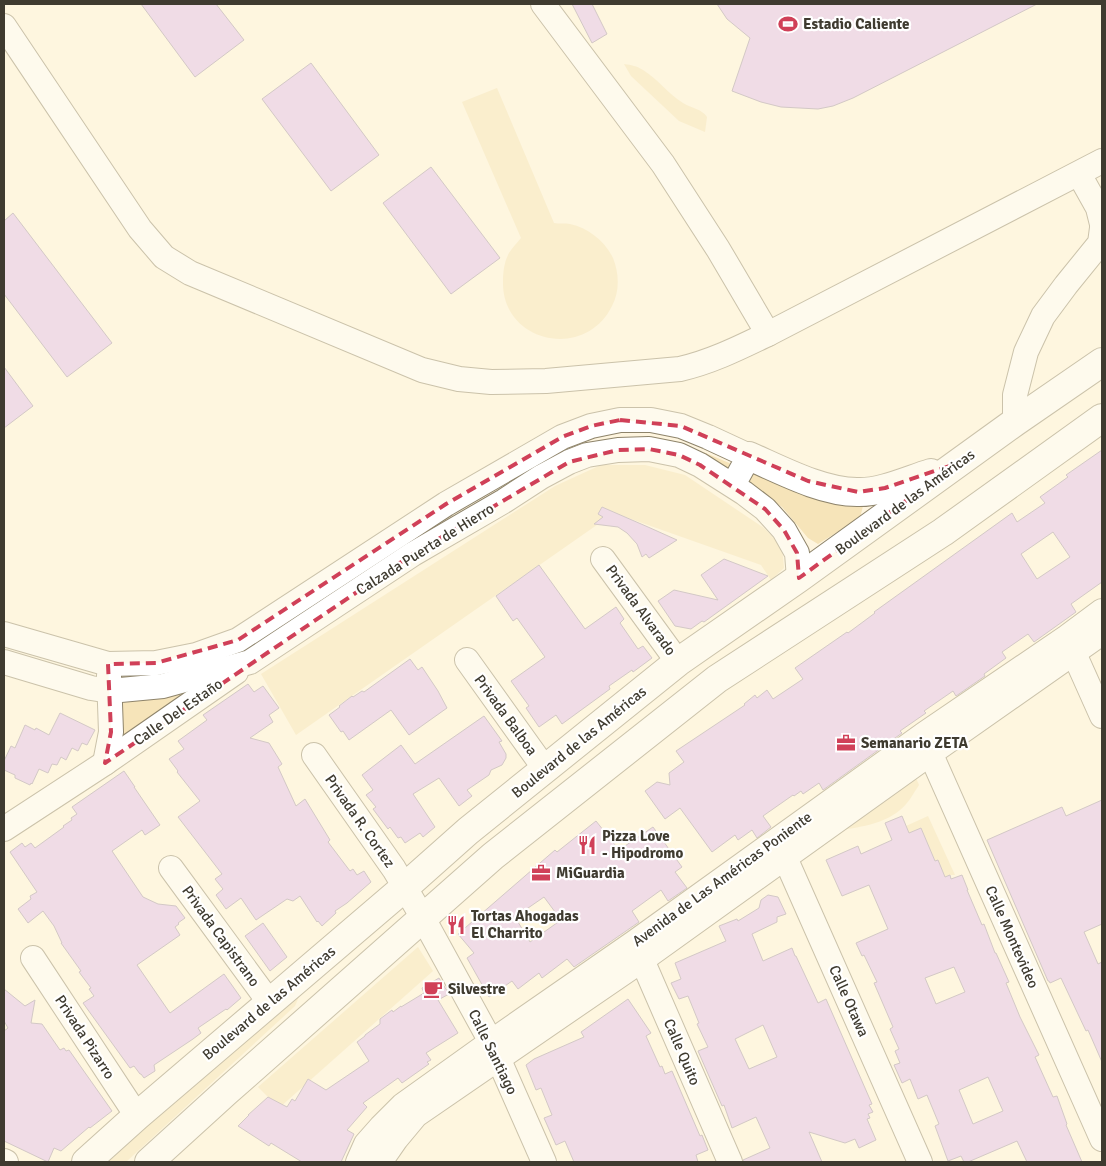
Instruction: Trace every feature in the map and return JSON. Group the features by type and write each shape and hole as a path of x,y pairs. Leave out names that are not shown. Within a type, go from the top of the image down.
{"main road":[{"name":"Boulevard de las Américas","path":"86,1162 468,831 678,662 800,578 1015,422 1102,362"},
{"path":"150,1162 226,1092 493,856 717,679 943,532 1102,418"},
{"path":"749,456 833,490 858,492 885,488 958,463"}],"street":[{"path":"543,4 663,164 718,249 768,334"},
{"path":"4,26 140,229 164,257 190,273 422,370 459,379 491,382 546,381 680,369 694,366 731,352 768,334 1102,161"},
{"path":"1079,174 1098,208 1102,224"},
{"path":"1015,422 1016,395 1026,352 1043,316 1100,243 1102,228"},
{"name":"Calzada Puerta de Hierro","path":"4,634 108,664 156,663 196,654 238,640 446,504 562,437 591,426 620,420 651,420 681,426 749,456"},
{"name":"Calzada Puerta de Hierro","path":"4,662 91,688 110,691 163,686 250,662 413,554 541,477 587,455 618,450 649,449 679,455 700,465 733,486 765,509 784,530 797,553 800,578"},
{"path":"733,486 749,456"},
{"name":"Privada Alvarado","path":"603,559 678,662"},
{"path":"351,566 365,586"},
{"name":"Avenida de Las Américas Poniente","path":"358,1162 366,1144 403,1105 495,1050 639,951 927,744 1071,645 1102,611"},
{"name":"Avenida de Las Américas Poniente","path":"1071,645 1102,634"},
{"path":"1071,645 1102,716"},
{"name":"Privada Balboa","path":"467,660 545,769"},
{"name":"Calle Del Estaño","path":"4,828 105,762 250,662"},
{"name":"Calle Del Estaño","path":"105,762 111,732 108,664"},
{"name":"Calle Montevideo","path":"927,744 1102,1139"},
{"name":"Privada R. Cortez","path":"314,755 394,869 423,918"},
{"name":"Calle Otawa","path":"781,849 920,1162"},
{"name":"Privada Capistrano","path":"172,868 270,1003"},
{"name":"Calle Santiago","path":"423,918 495,1050 544,1162"},
{"name":"Calle Quito","path":"639,951 730,1162"},
{"name":"Privada Pizarro","path":"33,958 137,1116"},
{"name":"Avenida de Las Américas Poniente","path":"380,1162 416,1115 495,1050"}],"highlighted area":[{"path":"620,420 681,426 808,481 858,492 885,488 958,463 799,578 797,553 784,530 765,509 700,465 679,455 649,449 618,450 569,462 413,554 105,763 111,732 108,664 156,663 238,640 446,504 562,437 591,426"}],"shaded area":[{"path":"624,64 643,70 686,105 705,114 707,117 705,132 679,121 631,76"},
{"path":"497,88 554,223 570,224 589,232 601,241 613,258 618,282 615,300 600,323 583,334 565,339 547,338 530,331 516,319 506,303 503,282 505,264 509,253 521,238 462,102"},
{"path":"703,452 796,491 863,506 860,518 818,544 808,538 782,507"},
{"path":"601,465 645,465 685,475 764,528 782,547 784,568 771,580 761,565 614,513 296,735 261,674 555,486"},
{"path":"186,693 113,749 116,704"},
{"path":"916,778 919,785 906,805 893,815 870,825 836,831"},
{"path":"928,816 955,875 942,878 921,828 909,833 906,826"},
{"path":"418,947 433,971 279,1108 258,1087"},
{"path":"301,992 295,1006 126,1162 102,1162"}],"building":[{"path":"141,4 216,4 244,40 195,77"},
{"path":"572,4 592,4 607,34 592,43"},
{"path":"717,4 1037,4 853,98 833,106 818,109 781,107 732,91 750,38 727,19"},
{"path":"311,63 379,155 331,191 262,99"},
{"path":"431,167 500,258 451,294 383,203"},
{"path":"13,213 112,343 67,377 4,294 4,221"},
{"path":"4,367 33,406 4,428"},
{"path":"1102,450 1102,582 1071,604 1076,612 1034,642 1028,634 1002,652 1006,658 984,674 985,676 956,696 953,691 924,711 926,713 900,731 902,733 823,790 819,783 803,794 801,791 793,795 763,816 771,827 757,838 752,830 738,840 735,835 712,852 680,808 665,819 645,791 657,782 670,785 669,773 684,762 676,751 745,705 755,695 757,698 767,690 773,699 803,679 795,668 848,633 874,612 1012,513 1017,522 1045,503 1040,497 1068,477 1066,475","holes":["1053,532 1070,557 1037,579 1021,554"]},
{"path":"602,507 677,540 649,558 646,554 642,557 637,544 627,533 618,527 594,524 603,517 598,514"},
{"path":"724,559 768,576 704,622 702,621 691,629 675,626 658,601 674,590 718,600 701,575"},
{"path":"539,565 585,629 616,607 624,619 620,623 638,649 643,646 652,658 609,686 610,689 562,724 556,715 539,727 526,708 529,706 511,681 545,657 517,618 513,621 496,596"},
{"path":"410,659 418,670 422,667 447,708 409,735 391,710 349,740 329,715 352,696 362,691 364,692"},
{"path":"248,684 254,692 263,686 279,708 269,715 273,722 250,738 269,743 282,764 278,767 296,806 305,799 330,840 328,842 350,871 353,869 357,875 364,871 371,882 335,911 336,913 322,926 317,922 300,896 293,901 287,899 256,920 241,898 226,909 216,895 223,889 215,879 222,874 178,817 200,801 169,759 184,749 178,741 207,720 203,715"},
{"path":"60,713 95,730 87,745 82,743 78,751 72,748 66,760 61,757 57,765 52,764 48,773 39,769 30,785 4,770 4,761 11,746 15,748 25,725 49,735"},
{"path":"484,716 502,741 499,742 506,754 506,758 502,765 491,770 489,775 467,790 472,796 459,806 439,778 413,794 435,827 423,837 420,833 405,843 401,837 398,838 390,827 388,829 373,809 376,807 366,795 373,790 362,775 401,745 415,764"},
{"path":"124,771 160,825 145,835 142,830 112,851 143,897 158,904 176,906 185,918 175,927 180,935 137,965 170,1013 224,974 241,998 227,1010 198,1028 201,1033 154,1065 155,1071 144,1078 134,1066 130,1068 83,1003 94,996 89,989 91,988 79,972 81,971 61,943 54,926 43,911 28,923 18,909 31,899 30,896 37,892 10,852 22,843 25,847 31,843 35,848 72,820 71,818 77,814 72,807"},
{"path":"1102,800 1102,924 1084,932 1098,964 1102,962 1102,1062 1061,978 1050,983 1048,981 987,840 1062,807 1066,816"},
{"path":"902,816 909,833 921,828 935,861 938,860 945,877 950,875 951,879 962,875 982,925 984,924 1009,982 1006,983 1020,1017 1039,1055 1035,1057 1053,1097 1057,1096 1066,1125 1082,1162 1027,1162 1017,1141 968,1162 964,1162 961,1156 948,1161 935,1126 939,1124 927,1095 918,1099 910,1079 902,1083 894,1065 900,1063 895,1051 899,1049 890,1029 893,1027 874,983 877,982 856,943 888,929 869,885 842,896 826,860 858,846 861,854 892,840 885,823","holes":["954,967 965,992 936,1004 925,978","988,1077 1003,1111 973,1124 959,1090"]},
{"path":"596,821 619,850 653,827 682,867 675,872 687,888 668,901 661,890 632,911 639,922 574,967 567,959 542,978 539,973 518,989 512,981 489,997 467,958 474,953 458,934 555,850 557,852","holes":["544,897 561,920 530,942 515,917"]},
{"path":"768,895 778,897 786,914 777,917 777,922 752,934 763,961 792,948 818,1003 826,999 872,1104 869,1105 873,1112 868,1114 870,1118 867,1119 876,1140 859,1148 855,1139 845,1143 809,1132 822,1162 744,1162 743,1160 770,1148 756,1117 732,1128 724,1105 722,1106 698,1051 708,1047 697,1024 699,1023 688,996 679,999 671,983 681,979 675,963 726,941 719,926 737,919 738,921 759,908 761,900","holes":["763,1025 777,1057 749,1069 735,1039"]},
{"path":"263,923 287,957 270,971 245,936"},
{"path":"439,978 449,994 438,1000 458,1033 426,1053 431,1060 427,1062 429,1064 402,1083 398,1078 363,1103 367,1107 347,1130 354,1134 341,1162 302,1162 271,1143 269,1146 238,1126 268,1097 287,1107 292,1099 295,1101 308,1079 326,1090 369,1061 357,1042 380,1024 380,1019 392,1010 393,1012 424,993 422,988"},
{"path":"4,989 25,1006 35,1000 31,1023 42,1024 60,1050 64,1048 66,1051 69,1050 112,1111 89,1127 61,1151 54,1148 48,1162 4,1141 4,1031 8,1028 4,1021"},
{"path":"628,999 651,1033 646,1036 660,1067 662,1066 665,1074 672,1071 700,1136 702,1135 708,1150 696,1155 698,1162 574,1162 565,1141 556,1145 544,1118 552,1115 541,1088 536,1090 526,1065 534,1059 584,1037 581,1032"}],"place":[{"name":"Estadio Caliente","path":"788,24"},
{"name":"Semanario ZETA","path":"846,743"},
{"name":"Pizza Love - Hipodromo","path":"587,845"},
{"name":"MiGuardia","path":"541,873"},
{"name":"Tortas Ahogadas El Charrito","path":"456,925"},
{"name":"Silvestre","path":"433,989"}]}
